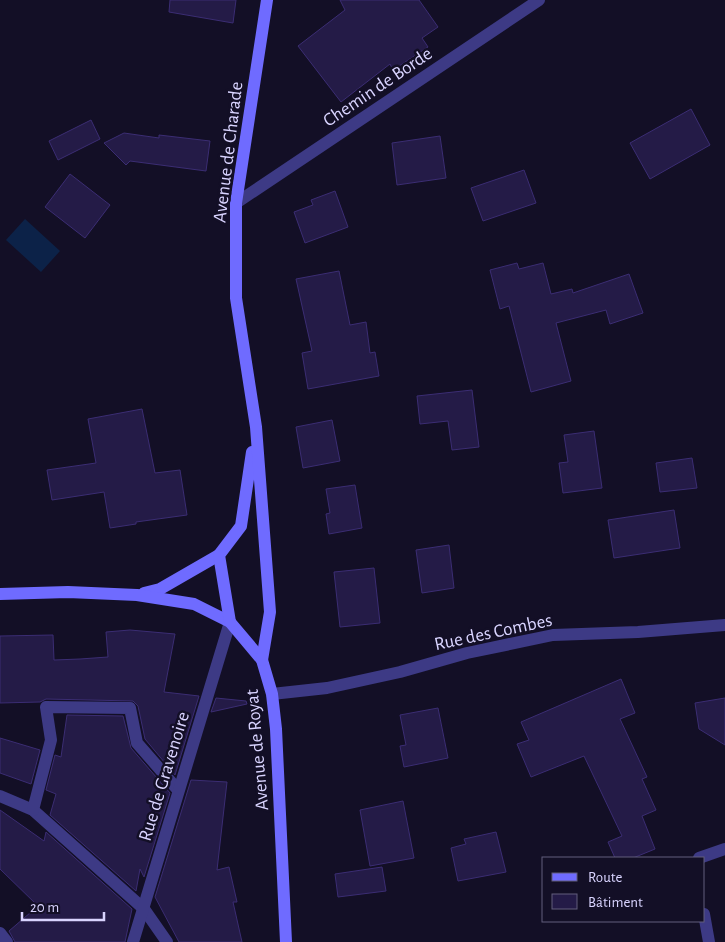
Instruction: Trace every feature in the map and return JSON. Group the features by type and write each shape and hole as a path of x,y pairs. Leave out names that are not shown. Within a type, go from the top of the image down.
{"street":[{"name":"Avenue de Charade","path":"262,660 270,612 256,427 236,298 236,203 267,0"},
{"name":"Chemin de Borde","path":"236,203 538,0"},
{"name":"Avenue de Charade","path":"138,595 160,589 220,555 242,526 256,427"},
{"path":"220,555 230,622"},
{"name":"Avenue de Royat","path":"0,594 68,592 138,595 194,604 230,622 262,660 272,694 278,754 286,942"},
{"name":"Rue de Gravenoire","path":"133,942 230,622"},
{"name":"Rue des Combes","path":"272,694 327,688 400,672 468,653 553,635 638,632 725,625"},
{"path":"33,810 52,740 46,707 130,708 137,742 178,790"},
{"path":"0,796 33,810 144,909 167,942"},
{"path":"702,857 725,849"},
{"path":"705,920 709,942"},
{"path":"0,934 7,942"}],"water":[{"path":"25,219 60,251 41,272 6,240"}],"building":[{"path":"170,0 236,0 233,23 169,12"},
{"path":"340,0 419,0 438,27 422,38 428,47 393,70 390,64 341,102 298,46 345,10"},
{"path":"691,109 710,145 650,179 630,143"},
{"path":"91,120 100,139 58,160 49,141"},
{"path":"124,133 159,138 159,135 210,141 206,171 130,161 126,165 104,143"},
{"path":"440,136 446,178 397,185 392,143"},
{"path":"524,170 536,203 483,221 471,188"},
{"path":"70,174 110,205 85,238 45,207"},
{"path":"335,191 348,227 305,243 294,212 313,205 311,200"},
{"path":"517,263 519,269 543,263 551,294 572,289 573,293 629,274 643,313 610,324 606,310 556,323 571,381 531,392 509,306 500,309 490,270"},
{"path":"339,271 350,325 366,322 370,353 375,352 379,376 308,389 302,353 312,351 296,279"},
{"path":"472,390 479,447 452,450 448,421 420,424 417,396"},
{"path":"142,409 155,473 180,470 187,515 136,522 136,524 110,528 104,492 52,500 47,470 96,463 88,419"},
{"path":"332,420 340,461 303,468 296,427"},
{"path":"594,431 602,488 563,493 559,463 568,462 564,435"},
{"path":"692,458 697,488 660,492 656,463"},
{"path":"355,485 362,528 329,534 326,514 330,513 326,489"},
{"path":"674,510 680,548 614,558 608,520"},
{"path":"449,545 454,588 422,593 416,550"},
{"path":"374,568 380,623 340,627 334,572"},
{"path":"130,630 175,634 164,692 199,696 175,775 145,739 138,706 133,701 46,699 40,702 0,703 0,636 53,635 54,660 80,659 108,657 106,632"},
{"path":"621,679 635,713 620,719 647,777 642,779 656,810 642,816 655,849 635,857 615,857 608,842 622,836 584,756 531,777 517,744 529,740 521,722"},
{"path":"216,698 246,701 247,704 211,712"},
{"path":"725,698 725,745 699,729 695,703"},
{"path":"438,708 448,758 404,767 400,746 406,745 400,715"},
{"path":"67,715 123,716 131,748 170,793 144,877 140,869 136,891 50,815 56,794 46,790 55,755 61,757"},
{"path":"0,738 40,750 31,784 0,773"},
{"path":"191,780 227,782 217,870 229,867 237,902 233,902 242,942 179,942 155,897"},
{"path":"403,801 414,858 370,866 360,810"},
{"path":"0,810 44,841 46,832 132,909 125,942 15,942 9,931 38,906 0,869"},
{"path":"496,832 506,872 458,881 451,848 466,844 464,839"},
{"path":"382,867 386,891 338,897 335,874"}]}
